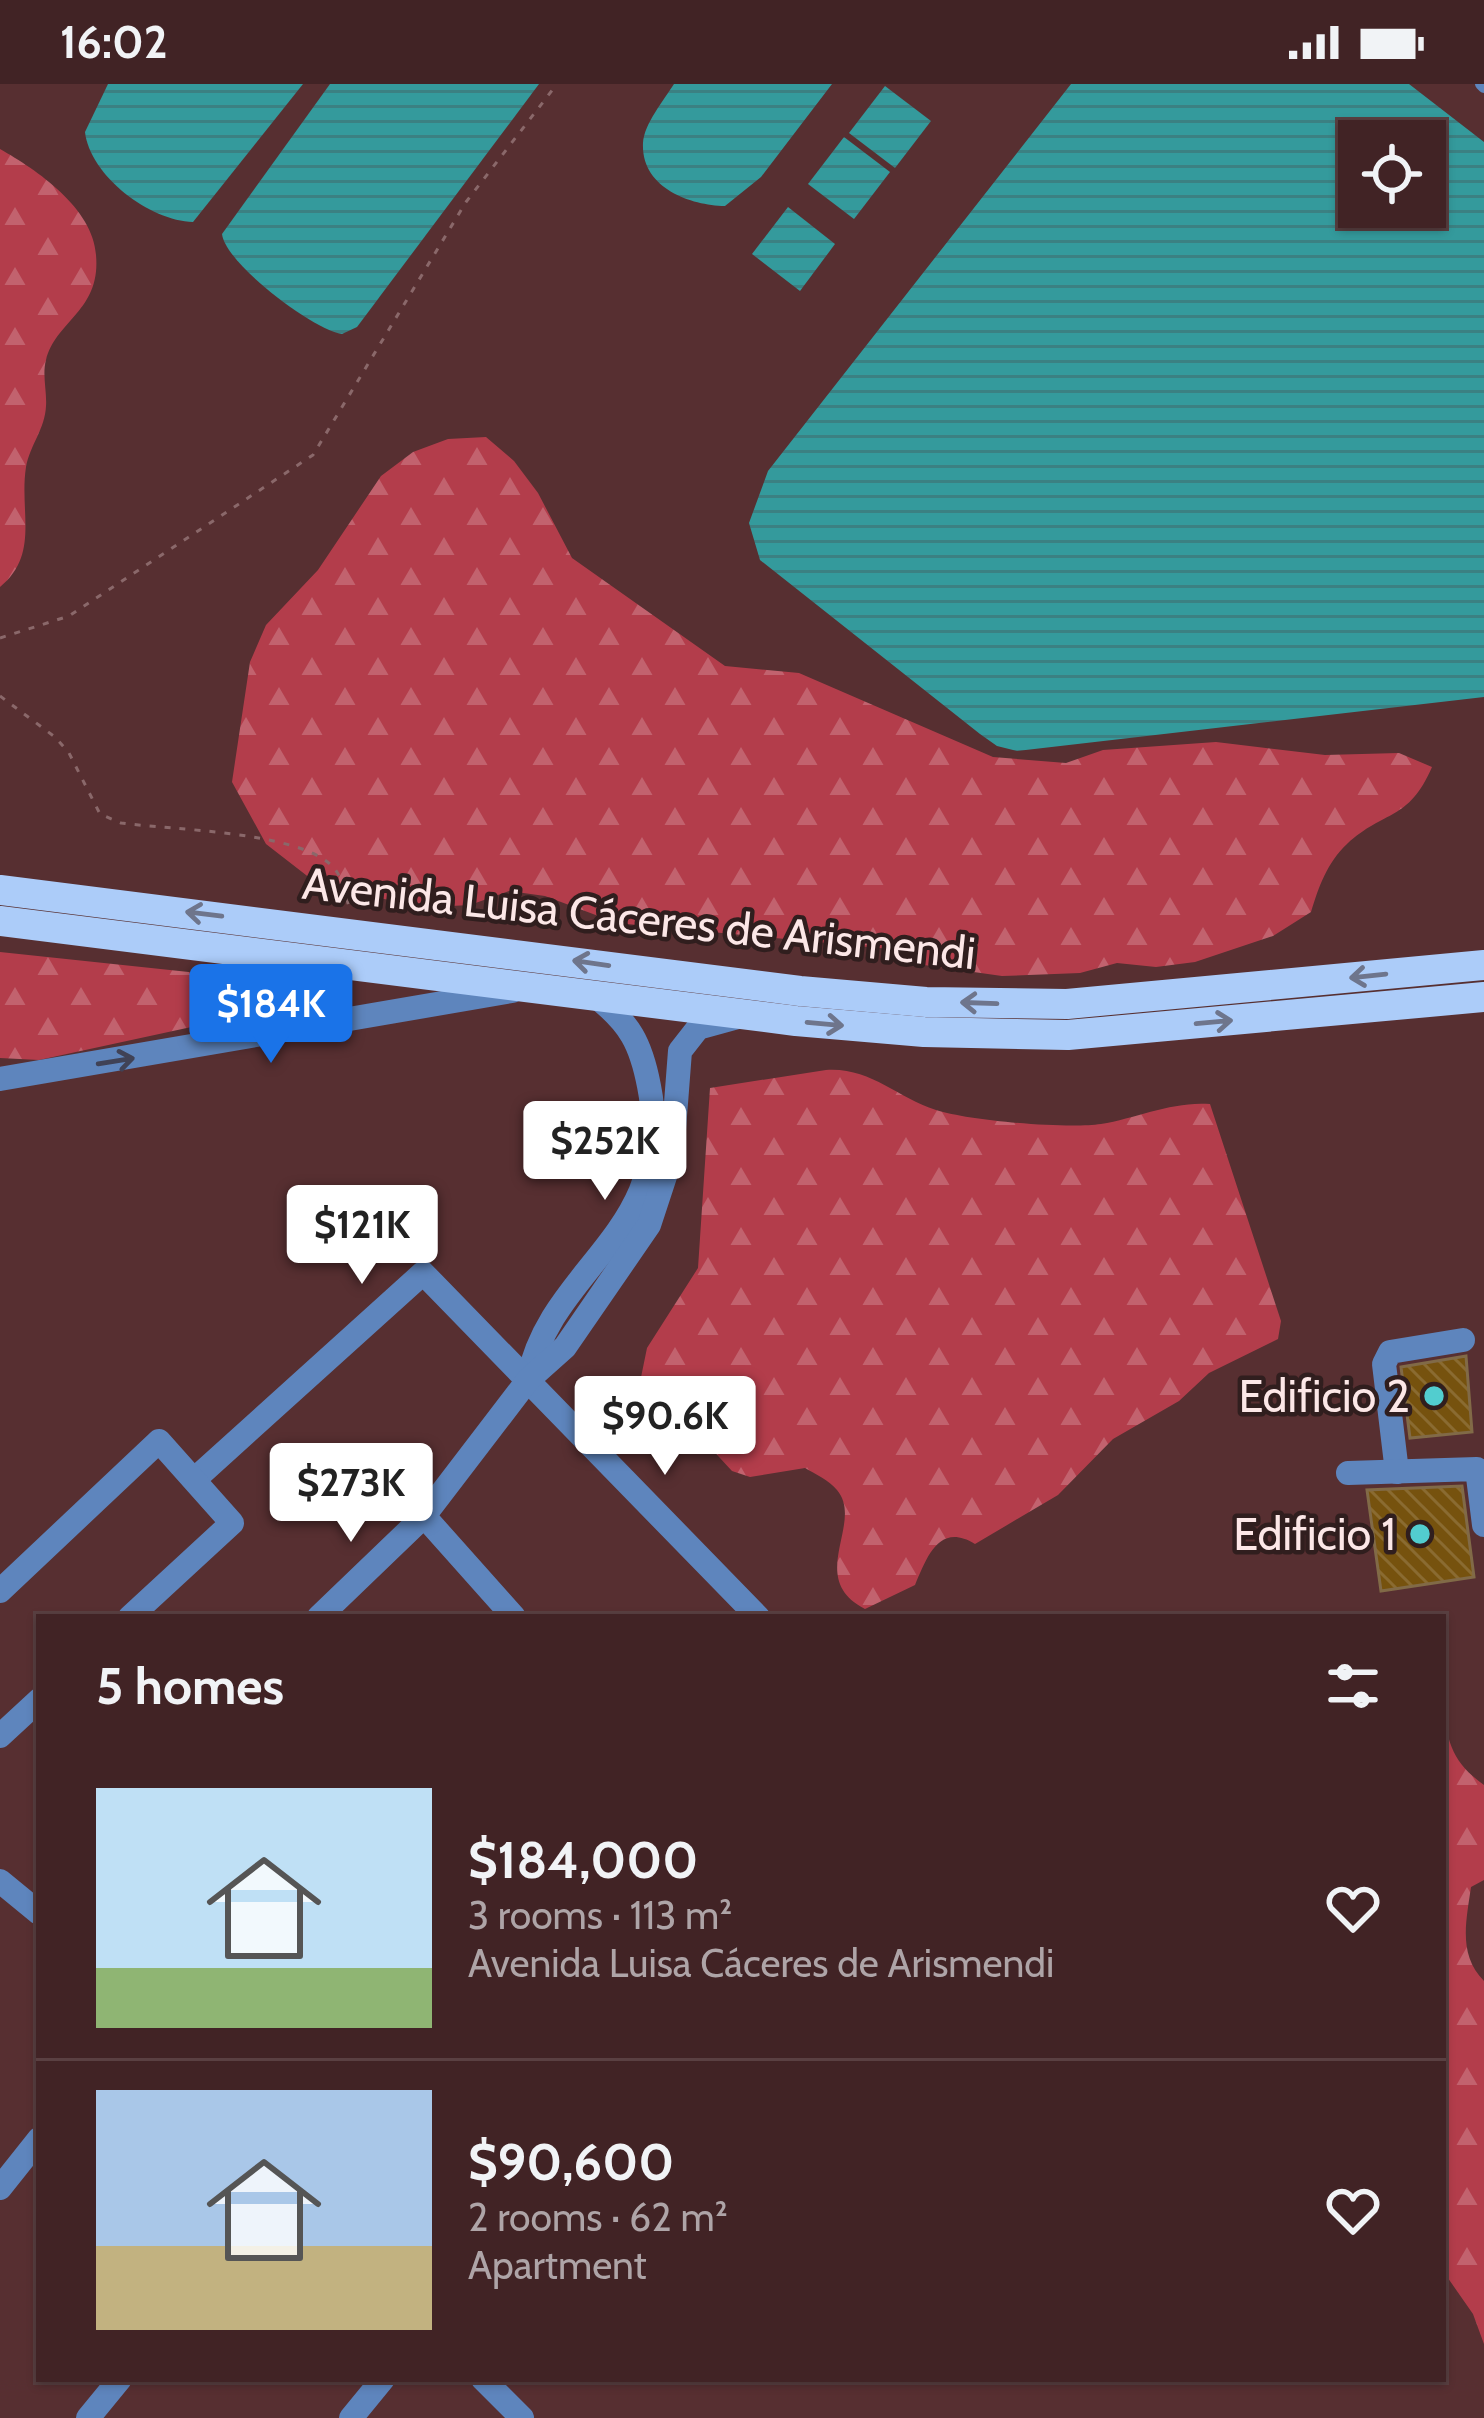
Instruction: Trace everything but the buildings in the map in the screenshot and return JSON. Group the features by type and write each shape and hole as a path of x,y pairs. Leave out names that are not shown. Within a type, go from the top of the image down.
{"main road":[{"name":"Avenida Luisa Cáceres de Arismendi","path":"0,890 800,991 1004,1004 1067,1004 1484,965"},
{"name":"Avenida Luisa Cáceres de Arismendi","path":"0,921 746,1015 924,1032 1068,1035 1484,997"}],"street":[{"path":"0,1079 530,986"},
{"path":"322,1614 424,1516 572,1315 649,1225 653,1104 642,1047 625,1019 594,995"},
{"path":"653,1188 672,1155 680,1051 698,1028 746,1015"},
{"path":"195,1479 423,1273 755,1614"},
{"path":"1397,1472 1384,1364 1399,1347 1463,1340"},
{"path":"0,1592 160,1441 232,1523 133,1614"},
{"path":"1348,1473 1478,1469 1484,1525"},
{"path":"424,1516 511,1614"},
{"path":"0,1736 36,1703"},
{"path":"0,1881 36,1911"},
{"path":"0,2188 8,2160 36,2141"},
{"path":"88,2418 118,2382"},
{"path":"351,2418 381,2382"},
{"path":"486,2382 521,2418"}],"path":[{"path":"0,638 69,616 314,455 466,202 557,84"},
{"path":"0,696 69,752 100,814 121,823 289,845 317,855 334,867 345,889 355,932"}],"green space":[{"path":"0,149 46,179 74,206 93,238 96,274 85,302 51,346 46,360 45,414 26,467 24,546 20,561 0,587"},
{"path":"486,437 514,461 538,493 572,558 725,666 799,673 993,757 1066,763 1103,750 1216,742 1325,755 1399,753 1432,767 1405,806 1340,851 1324,875 1311,912 1273,936 1195,962 1156,967 1117,963 1080,973 1002,976 924,965 890,949 617,923 545,896 509,891 470,905 432,907 324,889 266,844 232,782 250,662 266,625 318,570 381,476 413,452 448,439"},
{"path":"0,952 217,975 236,987 238,1006 233,1018 39,1060 0,1058"},
{"path":"826,1070 870,1078 936,1110 1018,1123 1101,1124 1169,1107 1210,1104 1281,1321 1278,1339 1209,1373 1179,1401 1113,1439 1058,1495 975,1544 963,1538 943,1540 930,1554 915,1585 865,1609 839,1582 845,1518 844,1503 834,1486 805,1468 750,1477 732,1471 707,1444 658,1423 644,1410 638,1392 647,1348 698,1268 710,1088"},
{"path":"1446,1723 1453,1750 1484,1785 1484,1880 1471,1887 1466,1937 1470,1960 1484,1981 1484,2344 1473,2314 1446,2275"}],"water":[{"path":"108,84 303,84 193,222 141,205 98,164 85,132"},
{"path":"330,84 539,84 357,327 342,334 311,321 272,293 238,261 222,234"},
{"path":"674,84 832,84 761,177 725,206 683,197 650,172 643,143 647,128"},
{"path":"1071,84 1409,84 1484,142 1484,697 1017,751 997,746 980,734 760,560 749,523 768,471"},
{"path":"885,86 931,121 895,168 849,133"},
{"path":"844,137 890,172 854,219 808,184"},
{"path":"788,207 835,244 800,291 752,254"}],"place":[{"name":"Edificio 2","path":"1434,1396"},
{"name":"Edificio 1","path":"1420,1534"}]}
